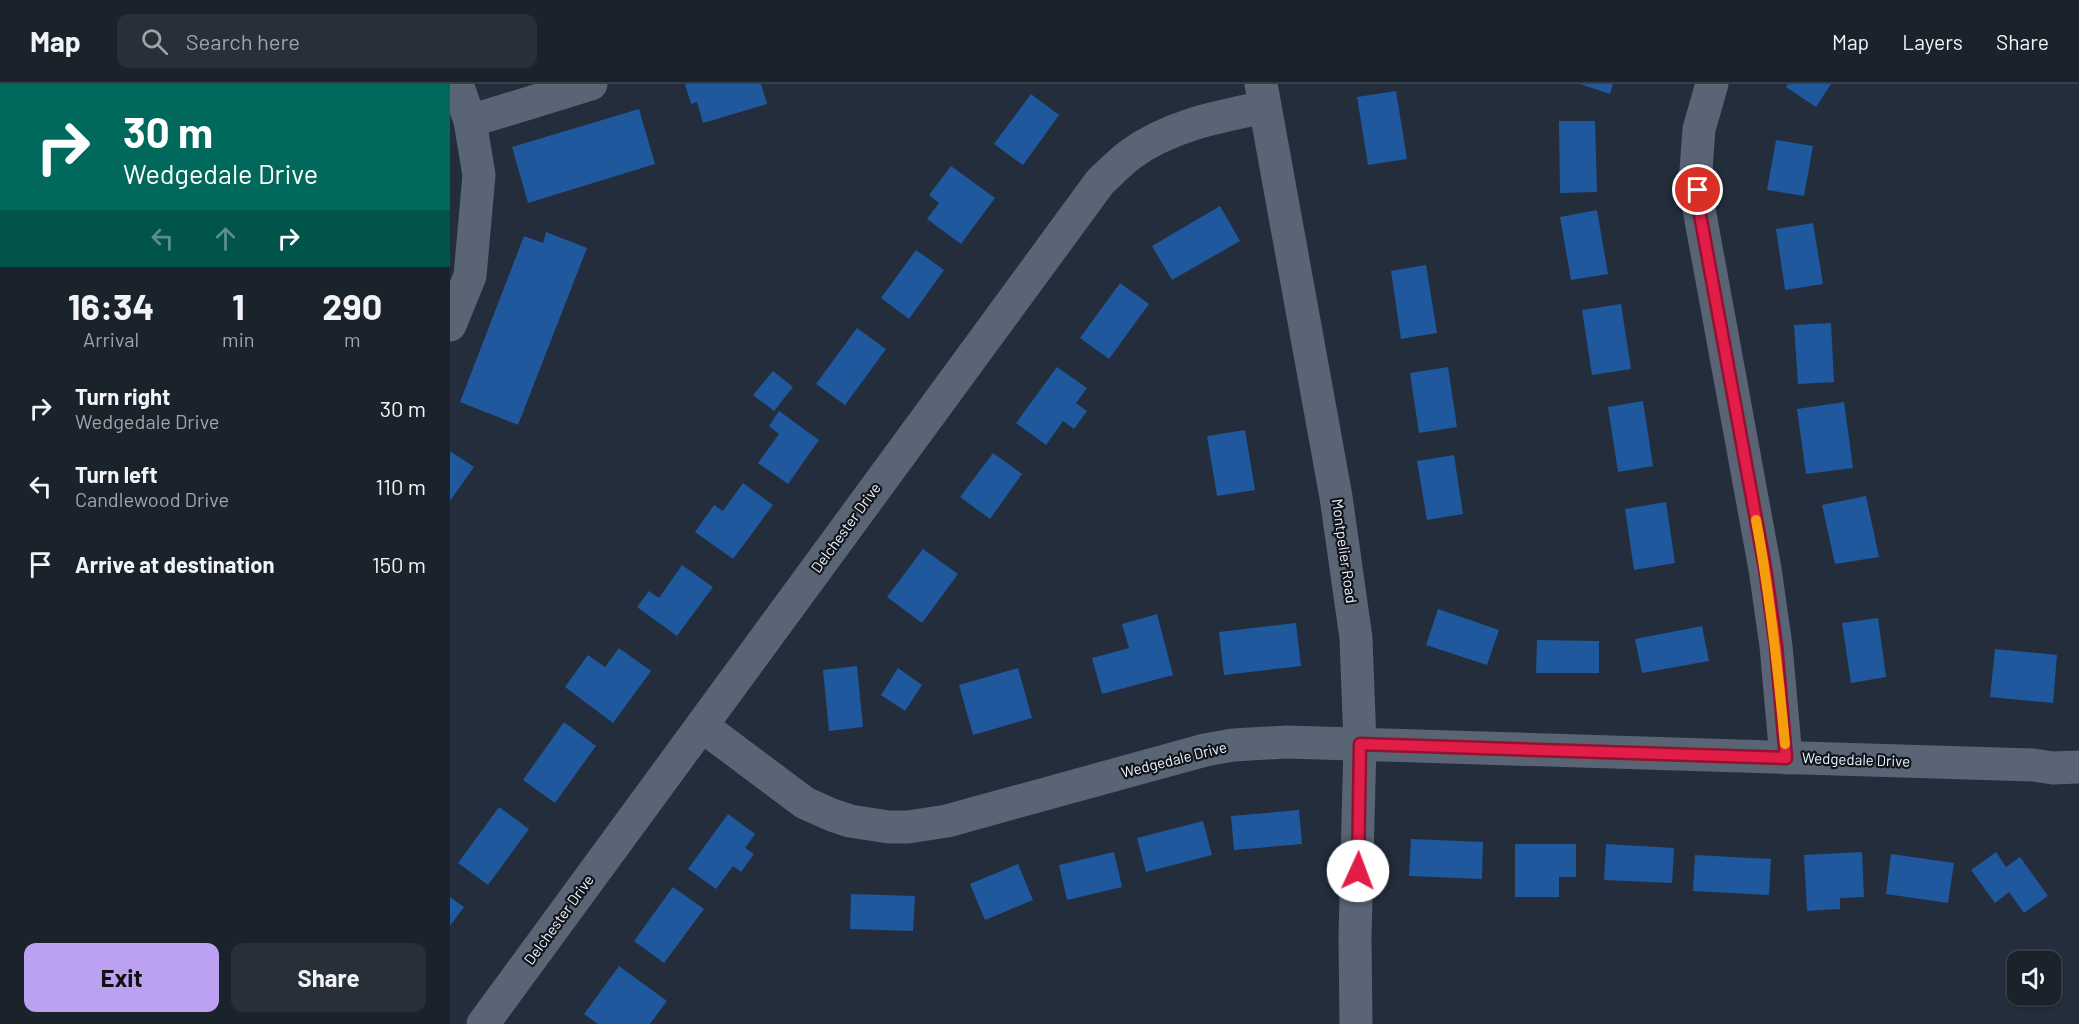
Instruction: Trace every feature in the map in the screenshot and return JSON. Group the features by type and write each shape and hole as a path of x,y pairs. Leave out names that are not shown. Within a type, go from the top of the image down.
{"street":[{"path":"450,325 470,276 479,176 470,121 457,84"},
{"path":"470,121 591,84"},
{"path":"1712,84 1699,129 1696,170 1699,209 1765,568 1776,646 1786,758"},
{"name":"Delchester Drive","path":"483,1024 1101,182 1129,156 1163,135 1263,96"},
{"name":"Montpelier Road","path":"1263,96 1338,508 1356,638 1360,744 1355,937 1356,1024"},
{"name":"Wedgedale Drive","path":"702,726 805,803 831,815 889,827 908,827 946,821 1205,750 1233,745 1287,742 2033,765 2053,768 2079,767"}],"building":[{"path":"685,84 761,84 767,104 703,123 697,102 691,104"},
{"path":"1580,84 1613,84 1610,94"},
{"path":"1788,84 1831,84 1816,107 1786,87"},
{"path":"1396,91 1407,159 1368,165 1357,97"},
{"path":"1031,94 1059,115 1023,165 994,144"},
{"path":"639,109 655,164 528,203 512,147"},
{"path":"1559,121 1595,121 1597,192 1560,193"},
{"path":"1776,140 1813,146 1804,196 1767,190"},
{"path":"951,166 995,198 961,244 927,219 939,203 929,195"},
{"path":"1220,206 1240,241 1172,280 1152,246"},
{"path":"1597,210 1608,274 1571,280 1560,217"},
{"path":"1813,223 1823,284 1785,290 1776,229"},
{"path":"546,232 587,248 518,425 460,402 524,236 543,243"},
{"path":"916,250 944,270 909,319 881,298"},
{"path":"1426,265 1437,333 1401,339 1391,271"},
{"path":"1120,283 1149,304 1109,359 1080,338"},
{"path":"1621,304 1631,369 1592,375 1582,310"},
{"path":"1831,323 1834,382 1798,384 1794,325"},
{"path":"857,328 886,349 845,405 816,384"},
{"path":"1057,367 1087,388 1076,403 1087,411 1074,429 1063,421 1046,445 1016,423"},
{"path":"1448,367 1457,427 1419,433 1410,373"},
{"path":"773,371 793,387 774,411 753,395"},
{"path":"1643,401 1653,466 1618,472 1608,407"},
{"path":"1844,402 1853,468 1806,474 1797,409"},
{"path":"779,411 819,440 788,484 758,463 779,434 769,426"},
{"path":"1245,430 1255,490 1217,496 1207,436"},
{"path":"450,451 474,467 450,501"},
{"path":"993,453 1022,474 990,519 960,497"},
{"path":"1454,455 1463,514 1427,520 1417,461"},
{"path":"743,483 773,505 733,559 695,532 714,505 723,511"},
{"path":"1866,496 1879,557 1835,564 1822,505"},
{"path":"1666,502 1675,563 1634,570 1625,509"},
{"path":"923,549 958,574 922,623 887,597"},
{"path":"682,565 713,587 677,636 637,607 649,591 659,598"},
{"path":"1438,609 1499,630 1487,665 1426,645"},
{"path":"1157,614 1173,675 1102,694 1092,658 1129,648 1122,624"},
{"path":"1878,618 1886,677 1851,683 1842,623"},
{"path":"1296,623 1301,666 1224,675 1219,632"},
{"path":"1702,626 1709,661 1642,673 1635,639"},
{"path":"1537,640 1599,641 1599,673 1536,673"},
{"path":"619,648 651,671 613,723 565,687 588,655 605,667"},
{"path":"1995,649 2057,655 2053,703 1990,697"},
{"path":"857,666 863,727 829,731 823,670"},
{"path":"898,668 922,685 905,711 881,695"},
{"path":"1018,668 1032,718 973,735 959,685"},
{"path":"564,722 596,746 555,803 523,780"},
{"path":"499,807 529,829 488,885 458,863"},
{"path":"1299,810 1302,844 1234,850 1231,816"},
{"path":"728,814 755,834 745,848 754,854 741,872 733,866 716,889 688,869"},
{"path":"1203,821 1212,855 1146,872 1137,838"},
{"path":"1411,839 1483,842 1482,879 1409,876"},
{"path":"1515,844 1576,844 1576,877 1559,877 1559,897 1515,897"},
{"path":"1606,844 1674,848 1672,883 1604,880"},
{"path":"1114,852 1122,887 1067,900 1059,865"},
{"path":"1862,852 1864,897 1840,898 1840,909 1807,911 1804,855"},
{"path":"1996,852 2006,867 2020,857 2048,896 2024,913 2009,892 1995,903 1971,870"},
{"path":"1891,854 1954,863 1948,903 1886,894"},
{"path":"1695,855 1771,859 1769,895 1693,891"},
{"path":"1018,864 1033,900 985,920 970,884"},
{"path":"673,887 704,909 664,963 634,941"},
{"path":"851,894 915,896 913,931 850,929"},
{"path":"450,897 464,907 450,926"},
{"path":"619,966 667,1001 650,1024 598,1024 584,1014"}],"slow traffic":[{"path":"1756,520 1776,646 1785,744"}],"route":[{"path":"1358,871 1360,744 1786,758 1776,646 1765,568 1699,209 1698,190"}]}
